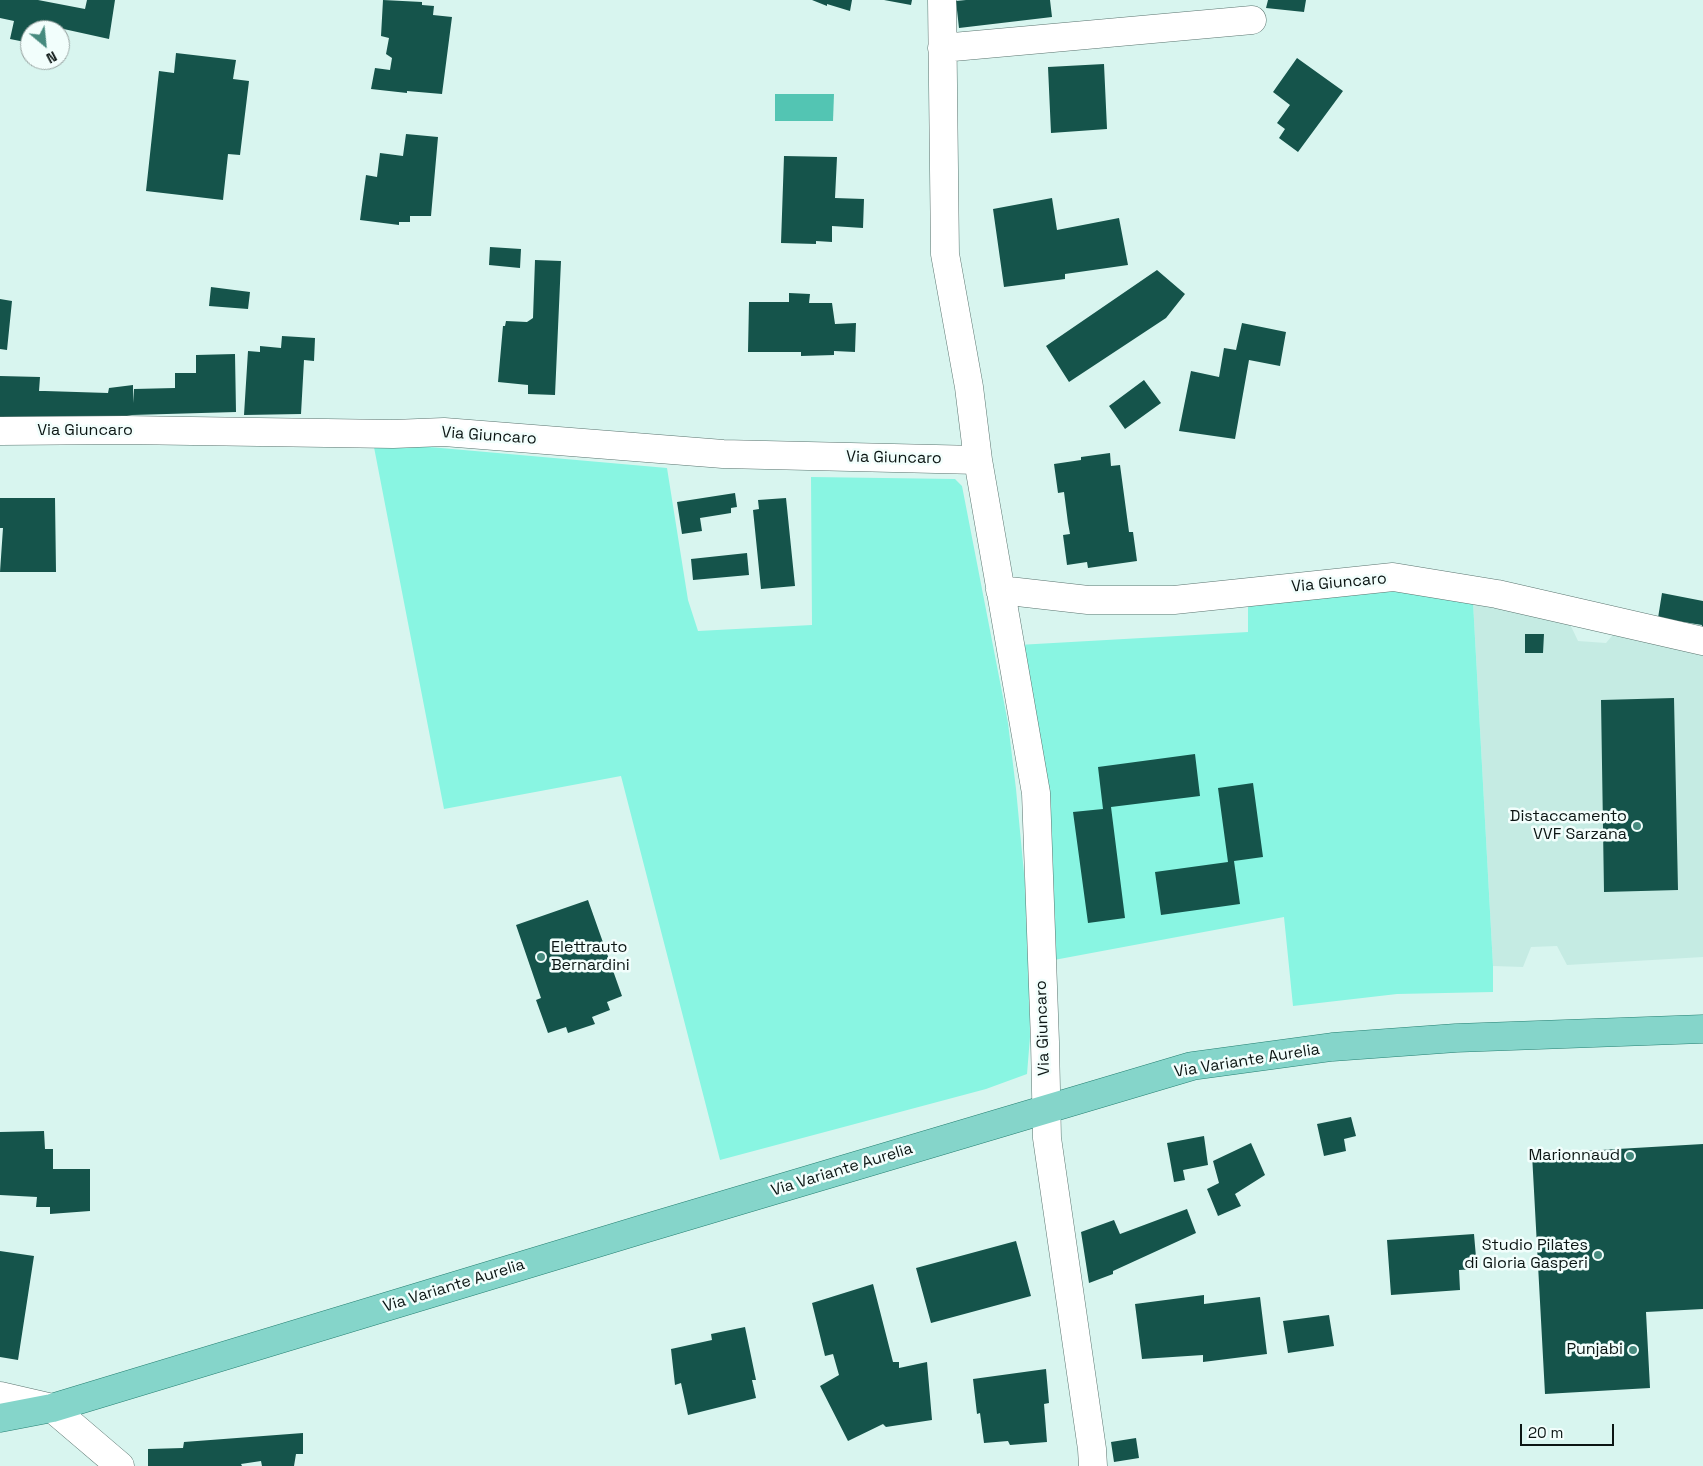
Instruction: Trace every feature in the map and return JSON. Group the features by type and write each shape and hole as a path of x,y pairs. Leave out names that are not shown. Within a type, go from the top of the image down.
{"main road":[{"name":"Via Variante Aurelia","path":"0,1418 52,1408 640,1230 1192,1066 1332,1047 1456,1038 1703,1029"}],"street":[{"name":"Via Giuncaro","path":"942,0 945,254 969,386 978,460 1036,793 1046,1138 1093,1466"},
{"path":"942,48 1252,20"},
{"name":"Via Giuncaro","path":"0,431 125,430 393,434 444,432 723,454 978,460"},
{"name":"Via Giuncaro","path":"1000,590 1088,600 1174,600 1393,577 1498,594 1703,641"},
{"path":"0,1396 52,1408 120,1466"}],"shaded area":[{"path":"775,94 834,94 833,121 775,121"},
{"path":"373,442 667,468 688,600 698,631 812,625 811,477 955,479 962,486 1008,723 1016,789 1029,926 1030,1037 1027,1074 986,1089 720,1160 621,776 444,809"},
{"path":"1394,586 1473,602 1493,992 1397,994 1293,1006 1284,917 1054,960 1018,645 1248,632 1248,601"},
{"path":"1473,602 1569,622 1578,641 1606,643 1616,631 1703,651 1703,957 1567,965 1557,946 1531,947 1523,967 1493,966"}],"building":[{"path":"0,0 38,0 85,9 87,0 115,0 109,39 70,30 70,20 20,20 20,41 10,39 14,21 0,18"},
{"path":"383,0 422,2 422,5 434,6 433,15 452,17 442,94 371,89 375,68 390,70 392,58 386,54 389,38 381,36"},
{"path":"812,0 852,0 850,11 827,4 827,6"},
{"path":"884,0 912,0 911,5"},
{"path":"1050,0 1052,17 959,28 956,1"},
{"path":"1268,0 1306,0 1304,12 1266,8"},
{"path":"176,53 236,60 233,79 249,81 240,155 228,154 223,200 146,191 159,71 174,73"},
{"path":"1297,58 1343,91 1298,152 1279,138 1285,129 1277,123 1290,105 1273,92"},
{"path":"1104,64 1107,129 1051,133 1048,67"},
{"path":"406,134 438,137 431,216 410,216 410,222 399,222 399,225 360,220 366,175 377,177 380,153 403,156"},
{"path":"784,156 837,157 835,198 864,199 863,228 832,226 832,242 816,241 816,244 781,243"},
{"path":"1052,198 1057,230 1119,218 1128,265 1065,274 1065,279 1004,287 993,209"},
{"path":"490,247 521,249 520,268 489,265"},
{"path":"535,260 561,261 555,395 528,394 528,385 498,382 503,326 505,326 506,321 527,322 533,318"},
{"path":"1157,270 1185,294 1166,318 1069,382 1046,346"},
{"path":"211,287 250,292 248,309 209,306"},
{"path":"789,293 810,294 809,303 832,303 835,324 856,323 855,352 834,351 834,355 801,356 801,352 748,352 749,302 789,302"},
{"path":"0,299 12,301 7,350 0,349"},
{"path":"1242,323 1286,332 1280,366 1249,360 1235,439 1179,431 1191,371 1219,377 1224,348 1236,350"},
{"path":"282,336 315,338 314,361 304,360 301,414 244,415 248,351 260,352 260,346 281,348"},
{"path":"235,354 236,412 132,415 95,422 0,417 0,376 40,377 39,391 108,393 109,388 133,385 133,403 134,389 175,388 175,373 196,373 196,355"},
{"path":"1144,380 1161,403 1125,429 1109,406"},
{"path":"1110,453 1111,466 1120,465 1129,532 1133,532 1137,561 1088,568 1087,562 1067,565 1063,535 1070,534 1064,492 1058,493 1054,464 1081,460 1081,457"},
{"path":"735,493 737,507 731,508 731,513 700,518 702,531 682,534 677,502"},
{"path":"0,498 55,498 56,572 0,572 3,528 0,528"},
{"path":"786,498 795,586 761,589 753,510 759,509 758,500"},
{"path":"747,553 749,575 693,580 691,559"},
{"path":"1662,593 1703,601 1703,628 1701,628 1702,625 1658,618"},
{"path":"1525,634 1544,634 1543,653 1525,653"},
{"path":"1674,698 1678,890 1604,892 1601,700"},
{"path":"1195,754 1200,796 1111,807 1125,918 1088,923 1073,812 1103,809 1098,767"},
{"path":"1253,783 1263,857 1234,861 1240,904 1161,915 1155,872 1228,862 1218,788"},
{"name":"Elettrauto Bernardini","path":"588,900 622,996 607,1002 610,1010 592,1017 595,1024 568,1033 566,1027 548,1033 536,1000 541,998 516,925"},
{"path":"1351,1117 1356,1136 1344,1139 1346,1151 1324,1156 1317,1124"},
{"path":"44,1131 45,1149 53,1149 53,1169 90,1169 90,1211 50,1214 50,1207 36,1207 37,1197 0,1195 0,1132"},
{"path":"1204,1136 1208,1165 1183,1170 1185,1180 1174,1182 1167,1143"},
{"path":"1251,1143 1265,1175 1235,1194 1241,1206 1218,1216 1207,1189 1219,1183 1213,1161"},
{"path":"1703,1144 1703,1309 1646,1312 1650,1388 1545,1394 1532,1154"},
{"path":"1187,1209 1196,1233 1113,1271 1113,1274 1089,1283 1081,1232 1114,1220 1120,1234"},
{"path":"1474,1234 1477,1269 1459,1270 1460,1290 1391,1295 1387,1240"},
{"path":"1016,1241 1031,1296 931,1323 916,1268"},
{"path":"0,1251 34,1256 18,1360 0,1357"},
{"path":"873,1284 893,1362 899,1362 899,1368 927,1362 932,1420 886,1427 883,1424 848,1441 820,1386 839,1375 833,1354 825,1356 812,1303"},
{"path":"1204,1295 1204,1304 1260,1297 1267,1354 1203,1362 1203,1355 1142,1359 1135,1304"},
{"path":"1329,1315 1334,1346 1288,1353 1283,1321"},
{"path":"745,1327 756,1380 752,1380 756,1398 688,1415 681,1383 675,1385 671,1349 712,1340 711,1334"},
{"path":"1046,1369 1049,1403 1044,1404 1047,1442 1010,1445 1008,1441 984,1443 980,1413 977,1414 973,1379"},
{"path":"303,1433 303,1454 296,1454 294,1466 262,1466 261,1461 241,1464 242,1466 148,1466 148,1449 183,1448 184,1442"},
{"path":"1136,1438 1139,1458 1114,1462 1111,1442"}],"place":[{"name":"Distaccamento VVF Sarzana","path":"1637,826"},
{"name":"Elettrauto Bernardini","path":"541,957"},
{"name":"Marionnaud","path":"1630,1156"},
{"name":"Studio Pilates di Gloria Gasperi","path":"1598,1255"},
{"name":"Punjabi","path":"1633,1350"}]}
